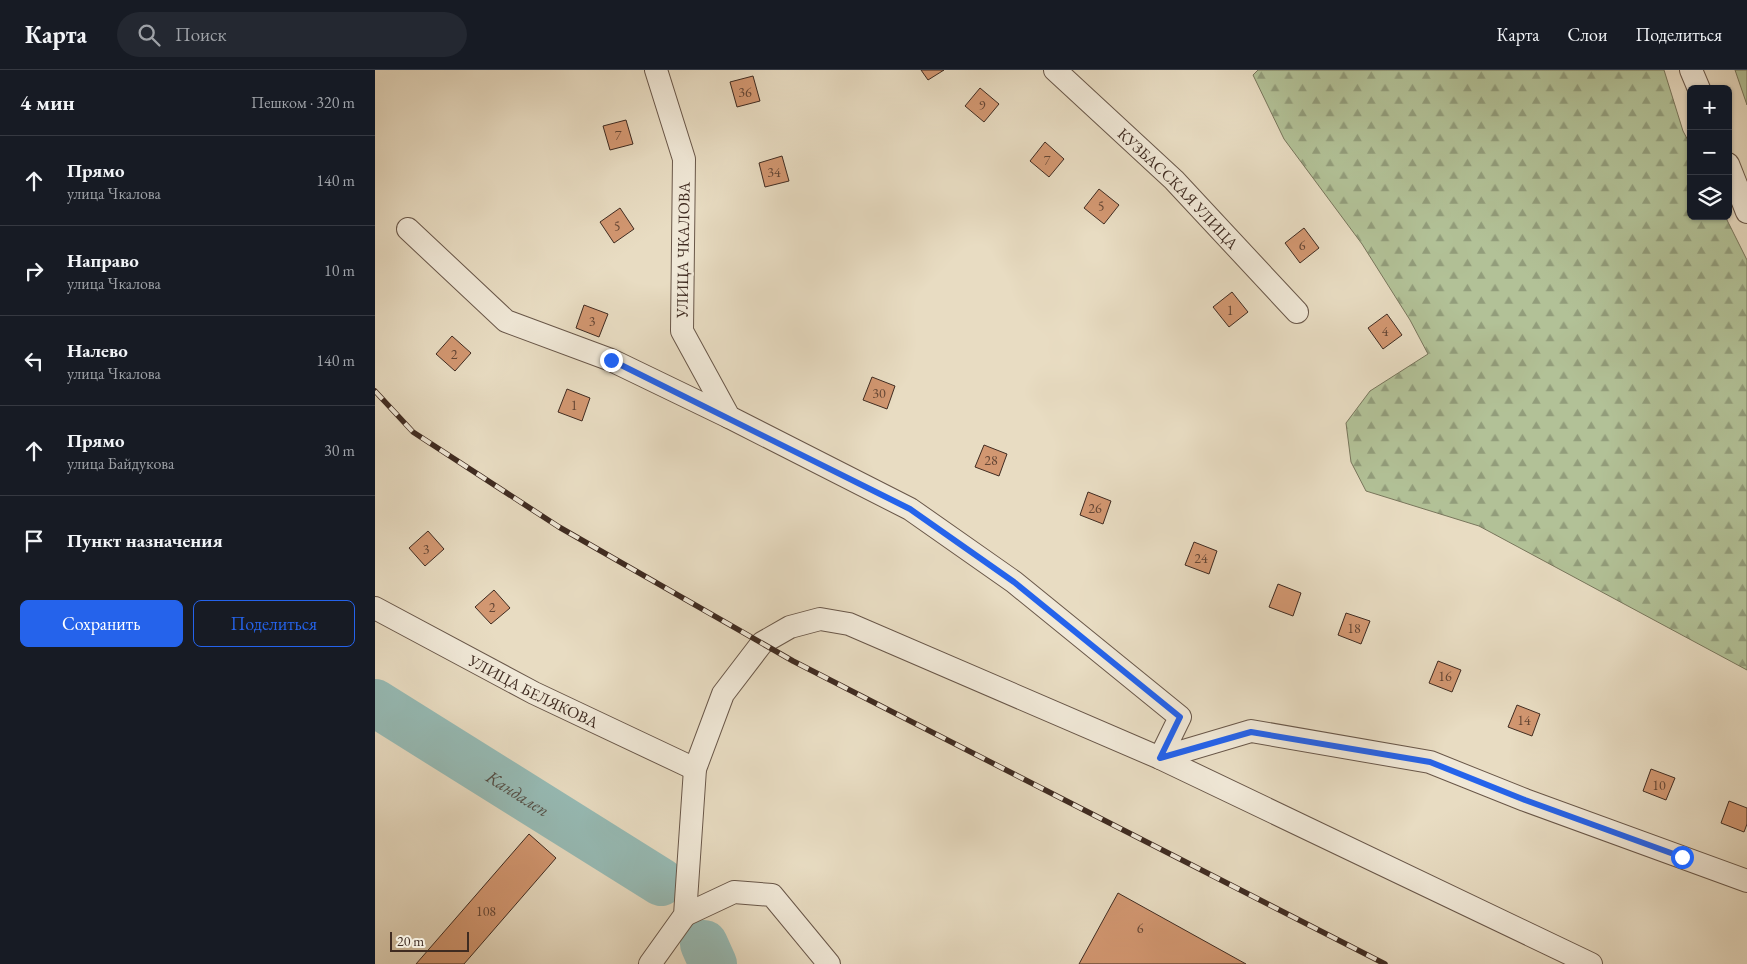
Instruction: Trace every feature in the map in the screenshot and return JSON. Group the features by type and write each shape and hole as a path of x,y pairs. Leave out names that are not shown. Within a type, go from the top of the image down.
{"street":[{"name":"УЛИЦА ЧКАЛОВА","path":"657,70 683,159 682,331 729,417"},
{"name":"КУЗБАССКАЯ УЛИЦА","path":"1055,70 1174,180 1297,312"},
{"path":"1691,70 1697,85"},
{"path":"1732,174 1747,212"},
{"path":"408,229 505,321 611,360 729,417 910,509 1014,582 1180,717 1160,758"},
{"name":"УЛИЦА БЕЛЯКОВА","path":"375,608 534,693 695,768"},
{"path":"685,916 695,768 723,694 762,643 790,627 820,619 849,624 1160,758 1591,964"},
{"path":"1160,758 1251,732 1430,762 1525,800 1747,881"},
{"path":"650,964 685,916 734,892 773,895 829,964"}],"green space":[{"path":"1258,70 1664,70 1687,138 1687,220 1727,220 1747,260 1747,670 1479,526 1366,491 1351,462 1346,423 1370,391 1428,354 1410,320 1362,244 1284,139 1253,75"},
{"path":"1735,70 1747,70 1747,105"}],"building":[{"path":"921,70 944,70 928,80"},
{"path":"753,76 760,101 737,107 730,82"},
{"path":"980,88 999,104 984,122 965,106"},
{"path":"626,120 633,144 610,150 603,126"},
{"path":"1045,142 1064,159 1049,177 1030,161"},
{"path":"782,156 789,181 765,187 759,163"},
{"path":"1099,189 1119,205 1104,224 1084,208"},
{"path":"620,208 634,229 614,243 600,222"},
{"path":"1304,228 1319,248 1300,263 1285,243"},
{"path":"1232,292 1248,312 1229,327 1213,307"},
{"path":"584,305 608,314 599,337 576,328"},
{"path":"1387,314 1402,335 1383,349 1368,328"},
{"path":"452,336 471,353 455,371 436,354"},
{"path":"872,377 895,386 887,409 863,400"},
{"path":"567,389 590,398 582,421 558,412"},
{"path":"984,445 1007,454 999,476 975,467"},
{"path":"1088,492 1111,501 1103,524 1080,515"},
{"path":"428,531 444,549 425,566 409,548"},
{"path":"1194,542 1217,551 1209,574 1185,565"},
{"path":"1278,584 1301,593 1293,616 1269,607"},
{"path":"494,590 510,608 491,624 475,607"},
{"path":"1346,613 1370,621 1361,644 1338,635"},
{"path":"1438,661 1461,670 1452,692 1429,683"},
{"path":"1517,705 1540,714 1532,736 1508,727"},
{"path":"1651,769 1675,778 1666,800 1643,791"},
{"path":"1729,801 1747,808 1747,824 1744,832 1721,823"},
{"path":"529,834 556,858 464,964 416,964"},
{"path":"1118,893 1246,964 1079,964"}],"waterway":[{"name":"Кандалеп","path":"375,703 661,882"},
{"name":"Кандалеп","path":"704,944 713,964"}],"railway":[{"path":"375,391 413,432 559,527 793,661 1385,964"}],"route":[{"path":"611,360 729,417 910,509 1014,582 1180,717 1160,758 1251,732 1430,762 1525,800 1682,857"}]}
